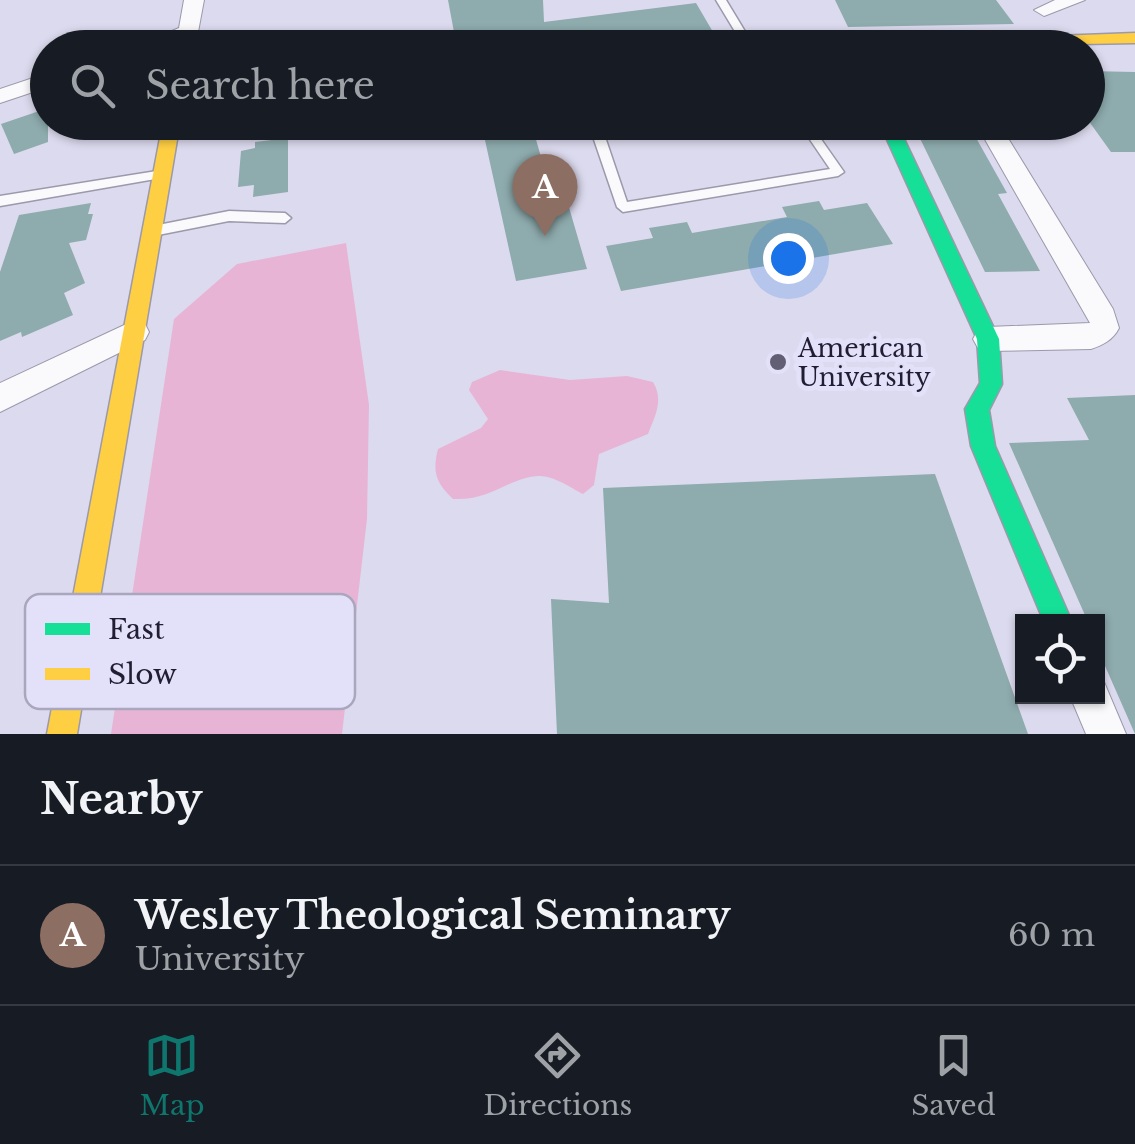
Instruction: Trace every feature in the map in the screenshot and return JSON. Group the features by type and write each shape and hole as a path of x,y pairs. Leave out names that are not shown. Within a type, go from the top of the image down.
{"street":[{"path":"189,30 194,0"},
{"path":"1044,10 1075,0"},
{"path":"1105,39 1135,38"},
{"path":"0,96 30,86"},
{"path":"87,594 169,140"},
{"path":"895,140 988,339 991,384 978,410 983,446 1055,614"},
{"path":"988,339 1091,337 1105,328 1103,317 996,140"},
{"path":"0,398 134,332"},
{"path":"1093,704 1106,734"},
{"path":"62,734 66,709"}],"lane":[{"path":"721,0 740,30"},
{"path":"600,140 623,208 838,172 816,140"},
{"path":"0,201 163,174"},
{"path":"153,231 229,216 286,218"}],"shaded area":[{"path":"346,243 369,405 367,519 355,622 355,594 132,594 174,319 237,264"},
{"path":"500,370 570,380 627,376 653,382 657,408 648,434 599,454 594,485 583,494 538,476 478,497 453,499 437,477 438,449 481,428 488,419 469,390 472,382"},
{"path":"115,709 345,709 342,734 111,734"}],"building":[{"path":"448,0 543,0 544,22 696,3 712,30 454,30"},
{"path":"835,0 996,0 1014,24 848,27"},
{"path":"1105,71 1135,72 1135,152 1111,152 1102,140"},
{"path":"30,114 30,140 48,142 14,154 1,124"},
{"path":"288,140 288,192 253,197 254,185 238,187 241,151 255,148 255,142"},
{"path":"485,140 536,140 555,206 568,204 587,269 516,281"},
{"path":"921,140 977,140 1007,193 998,194 1040,271 985,272"},
{"path":"819,201 824,210 867,203 893,244 621,291 606,246 653,238 649,228 687,222 692,233 787,217 782,207"},
{"path":"91,203 88,214 93,214 86,240 69,243 85,283 64,293 73,315 22,337 21,332 0,341 0,272 19,215"},
{"path":"1135,395 1135,734 1105,666 1105,614 1084,614 1009,443 1089,440 1067,398"},
{"path":"935,474 1028,734 557,734 551,599 609,603 603,488"}],"traffic: fast":[{"path":"895,140 988,339 991,384 977,409 983,446 1055,614"}],"traffic: slow":[{"path":"1105,39 1135,38"},
{"path":"87,594 169,140"},
{"path":"62,734 66,709"}],"place":[{"name":"Wesley Theological Seminary","path":"545,236"},
{"name":"American University","path":"778,362"}]}
